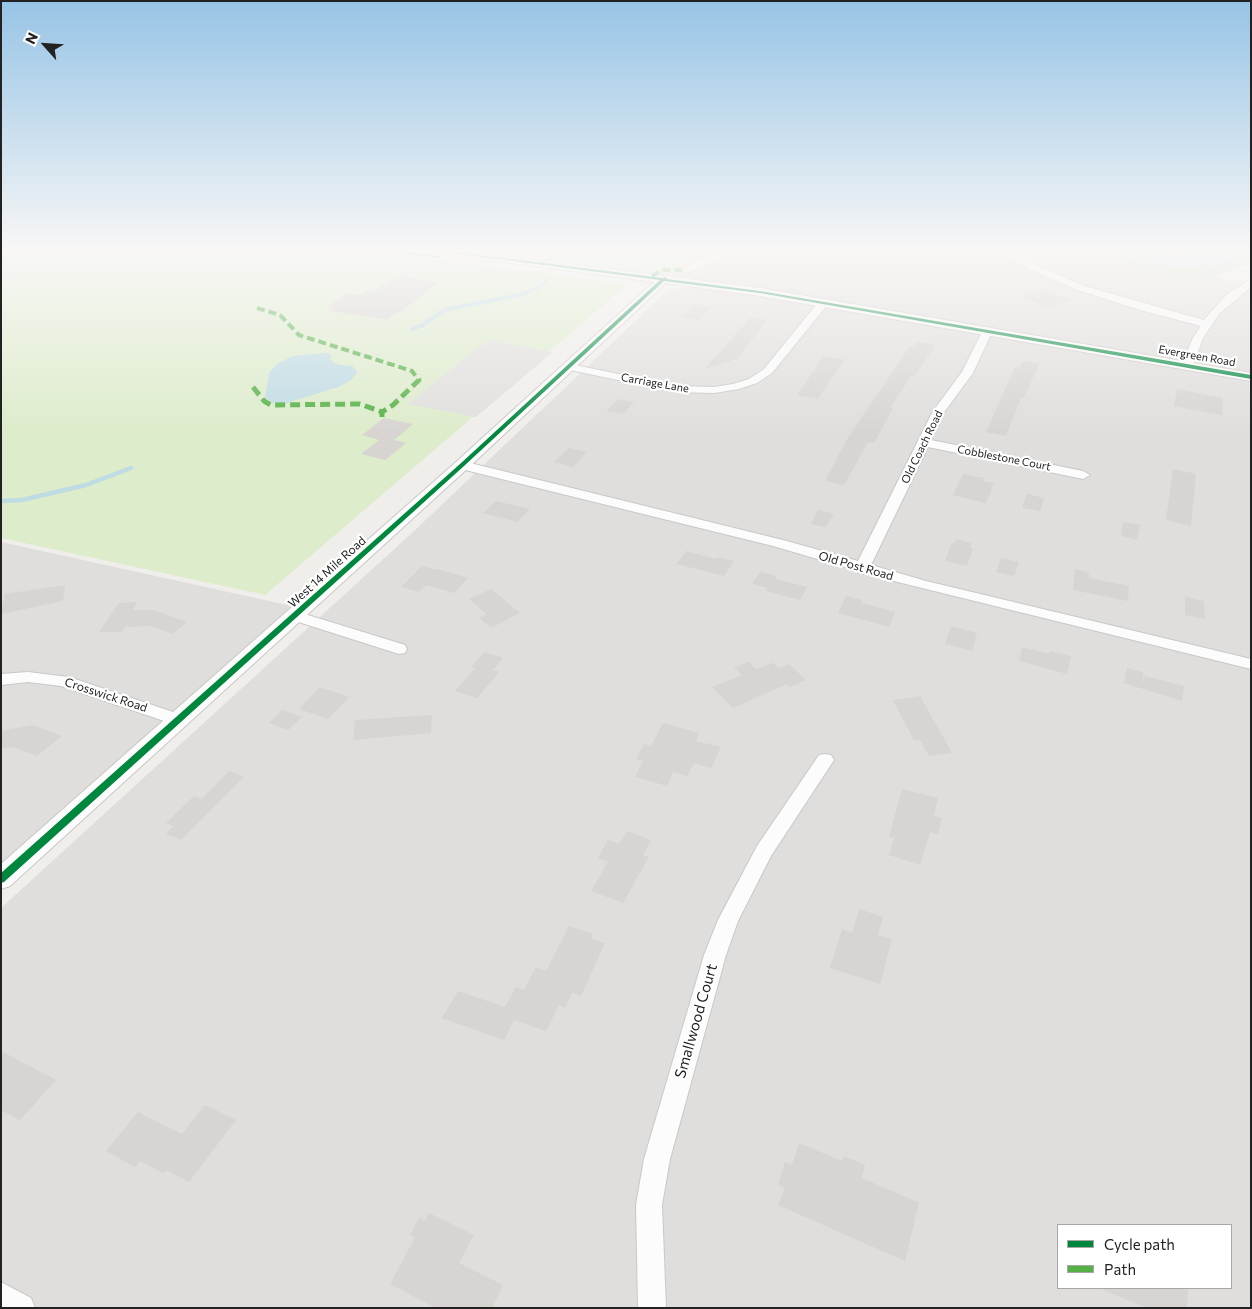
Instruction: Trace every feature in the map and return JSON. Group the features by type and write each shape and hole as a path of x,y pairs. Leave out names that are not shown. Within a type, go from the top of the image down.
{"street":[{"name":"West 14 Mile Road","path":"1,879 295,616 631,310"},
{"name":"Carriage Lane","path":"570,367 676,389 714,390 735,387 753,381 768,371 817,310"},
{"name":"Evergreen Road","path":"871,310 1251,377"},
{"path":"1152,310 1206,324"},
{"path":"1187,365 1206,324 1218,310"},
{"name":"Old Coach Road","path":"862,568 939,410 967,373 988,330"},
{"name":"Cobblestone Court","path":"924,442 1083,475"},
{"name":"Old Post Road","path":"462,465 769,540 862,568 1251,664"},
{"path":"295,616 399,649"},
{"name":"Crosswick Road","path":"1,680 28,678 63,681 179,720"},
{"name":"Smallwood Court","path":"652,1308 649,1205 656,1159 715,955 728,920 764,851 825,760"},
{"path":"1,1296 21,1308"}],"shaded area":[{"path":"647,310 850,310 1251,381 1251,1308 1,1308 1,908 413,532"},
{"path":"887,310 1251,310 1251,373"},
{"path":"488,340 553,352 476,417 408,404"},
{"path":"1,542 292,606 1,867"}],"green space":[{"path":"1,310 598,310 265,595 1,538"}],"water":[{"path":"327,353 332,356 330,359 333,362 339,365 352,366 358,372 350,381 338,387 284,404 273,403 265,398 269,373 278,363 293,356"}],"building":[{"path":"331,310 403,310 387,320 329,311"},
{"path":"688,310 708,310 699,320 682,317"},
{"path":"751,317 767,320 737,359 705,369"},
{"path":"917,342 935,345 914,377 911,376 890,408 893,408 874,443 868,442 844,485 825,481 846,441 910,346 914,346"},
{"path":"824,356 844,360 818,399 797,395"},
{"path":"1023,361 1039,364 1024,398 1021,398 1006,436 986,432 1015,367 1019,368"},
{"path":"1177,389 1223,398 1222,415 1174,406"},
{"path":"618,399 634,402 623,414 606,411"},
{"path":"384,418 413,424 394,440 406,443 385,460 361,454 379,440 362,435"},
{"path":"569,448 587,452 573,467 554,462"},
{"path":"1173,469 1196,474 1191,526 1166,520"},
{"path":"963,474 984,478 983,481 994,483 986,503 953,495"},
{"path":"1027,494 1044,498 1040,511 1022,508"},
{"path":"496,501 530,509 517,522 483,513"},
{"path":"818,510 834,514 826,527 811,524"},
{"path":"1123,522 1140,525 1137,540 1121,536"},
{"path":"956,539 972,543 970,547 973,548 967,566 945,561 952,543 954,544"},
{"path":"686,551 716,559 718,557 734,561 724,576 677,564"},
{"path":"1001,558 1019,562 1014,576 996,572"},
{"path":"422,566 468,578 454,593 426,585 419,592 401,587"},
{"path":"1075,569 1089,572 1088,578 1129,586 1128,601 1073,590"},
{"path":"760,572 777,576 775,579 807,587 800,600 766,591 768,588 752,584"},
{"path":"65,585 63,601 1,614 5,594"},
{"path":"491,589 520,613 491,628 479,618 487,614 469,599"},
{"path":"846,596 862,600 861,603 895,612 889,627 838,613"},
{"path":"1185,597 1204,601 1205,619 1185,615"},
{"path":"137,602 133,610 153,610 187,622 172,634 151,626 125,627 122,632 99,632 119,603"},
{"path":"951,626 977,633 972,651 945,644"},
{"path":"1022,647 1049,654 1050,651 1071,656 1067,674 1019,661"},
{"path":"485,652 503,658 493,670 499,672 477,698 455,691 475,668 471,667"},
{"path":"749,662 756,669 773,663 779,668 789,664 806,680 790,687 787,684 733,708 712,687 742,675 734,667"},
{"path":"1127,668 1143,672 1143,682 1144,676 1184,686 1182,701 1124,683"},
{"path":"320,687 349,697 328,719 299,709"},
{"path":"920,696 952,753 929,756 920,740 914,740 893,700"},
{"path":"282,710 302,717 288,730 269,723"},
{"path":"432,715 431,733 353,740 355,720"},
{"path":"663,723 699,733 696,741 721,747 711,768 694,763 687,776 673,772 667,786 635,777 643,761 636,759 644,744 651,746"},
{"path":"33,725 62,736 37,756 13,747 1,749 1,731"},
{"path":"229,771 244,777 181,840 166,834 174,826 166,823 194,796 202,799"},
{"path":"902,789 938,798 934,816 942,818 938,834 930,832 920,865 889,855 894,838 889,837"},
{"path":"627,831 651,840 643,855 649,857 623,903 591,891 608,862 598,858 608,840 619,844"},
{"path":"859,909 883,917 878,935 892,939 880,984 830,968 842,929 852,933"},
{"path":"569,926 593,934 591,939 605,943 581,996 572,993 565,1008 559,1005 546,1031 514,1020 504,1040 442,1018 458,991 505,1007 516,987 524,990 536,967 546,971"},
{"path":"1,1051 56,1080 20,1120 1,1110"},
{"path":"205,1105 236,1120 189,1182 166,1170 163,1173 140,1161 135,1167 106,1151 138,1112 182,1134"},
{"path":"799,1143 842,1161 844,1156 865,1165 862,1178 919,1203 905,1261 778,1205 785,1188 778,1185 785,1162 792,1165"},
{"path":"429,1213 474,1235 459,1263 503,1285 492,1308 436,1308 390,1284 415,1238 410,1235 419,1218 425,1221"},
{"path":"1101,1289 1188,1289 1187,1308 1146,1308"}],"waterway":[{"path":"412,329 423,325 444,310"},
{"path":"1,501 22,500 86,485 131,468"}],"marked path":[{"path":"264,310 280,315 299,335 412,371 419,380 393,405 382,412 382,417"},
{"path":"253,387 264,401 271,405 360,404 382,412"}],"cycle path":[{"path":"1,879 462,465 630,310"},
{"path":"864,310 1251,377"}]}
